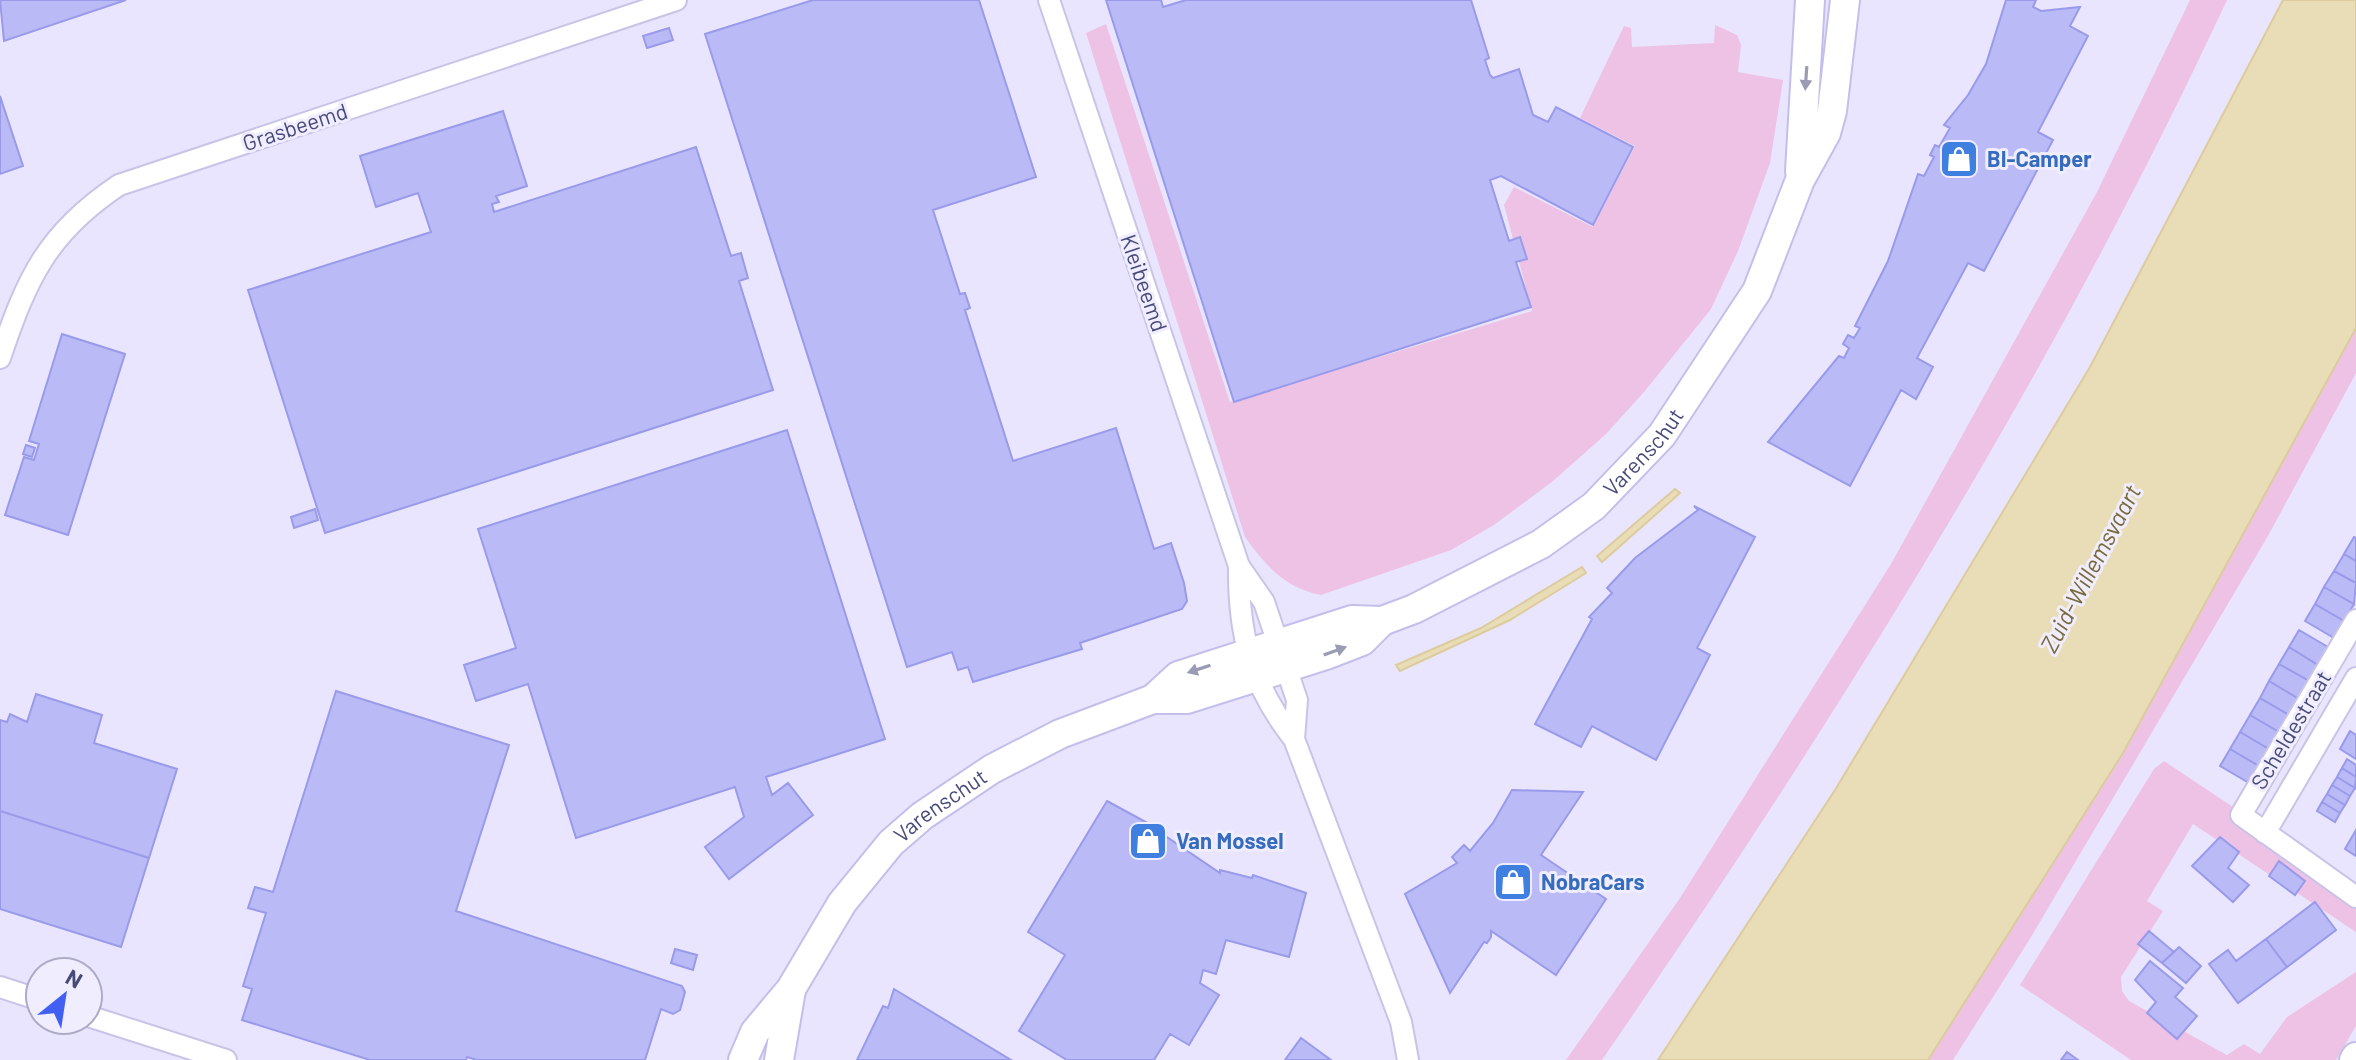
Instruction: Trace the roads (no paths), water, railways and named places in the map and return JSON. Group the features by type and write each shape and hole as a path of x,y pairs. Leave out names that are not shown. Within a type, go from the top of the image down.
{"street":[{"name":"Grasbeemd","path":"0,358 22,295 49,246 82,210 119,185 676,0"},
{"name":"Kleibeemd","path":"1049,0 1239,566 1264,602 1281,656"},
{"name":"Varenschut","path":"1800,180 1810,0"},
{"name":"Varenschut","path":"743,1060 755,1032 791,989 842,903 869,867 922,816 1025,749 1153,699 1187,699 1252,665 1281,656 1362,641 1382,621 1439,597 1541,544 1604,496 1662,435 1757,291 1800,180 1826,133 1832,111 1845,0"},
{"name":"Kleibeemd","path":"1239,566 1238,610 1252,665"},
{"name":"Scheldestraat","path":"2356,620 2241,815 2356,897"},
{"path":"1281,656 1297,700 1294,739"},
{"path":"1252,665 1270,709 1294,739 1401,1022 1408,1060"},
{"name":"Scheldestraat","path":"2265,833 2356,678"},
{"path":"0,987 24,995"},
{"name":"Varenschut","path":"779,1060 791,989"},
{"path":"104,1021 226,1060"}],"water":[{"name":"Zuid-Willemsvaart","path":"2283,0 2356,0 2356,328 2123,753 1928,1060 1658,1060 1835,790 2090,367"},
{"path":"1675,489 1680,493 1602,562 1597,556"},
{"path":"1582,567 1586,573 1510,620 1400,671 1396,665 1481,628"}],"place":[{"name":"BI-Camper","path":"1959,159"},
{"name":"Van Mossel","path":"1148,841"},
{"name":"NobraCars","path":"1513,882"}]}
